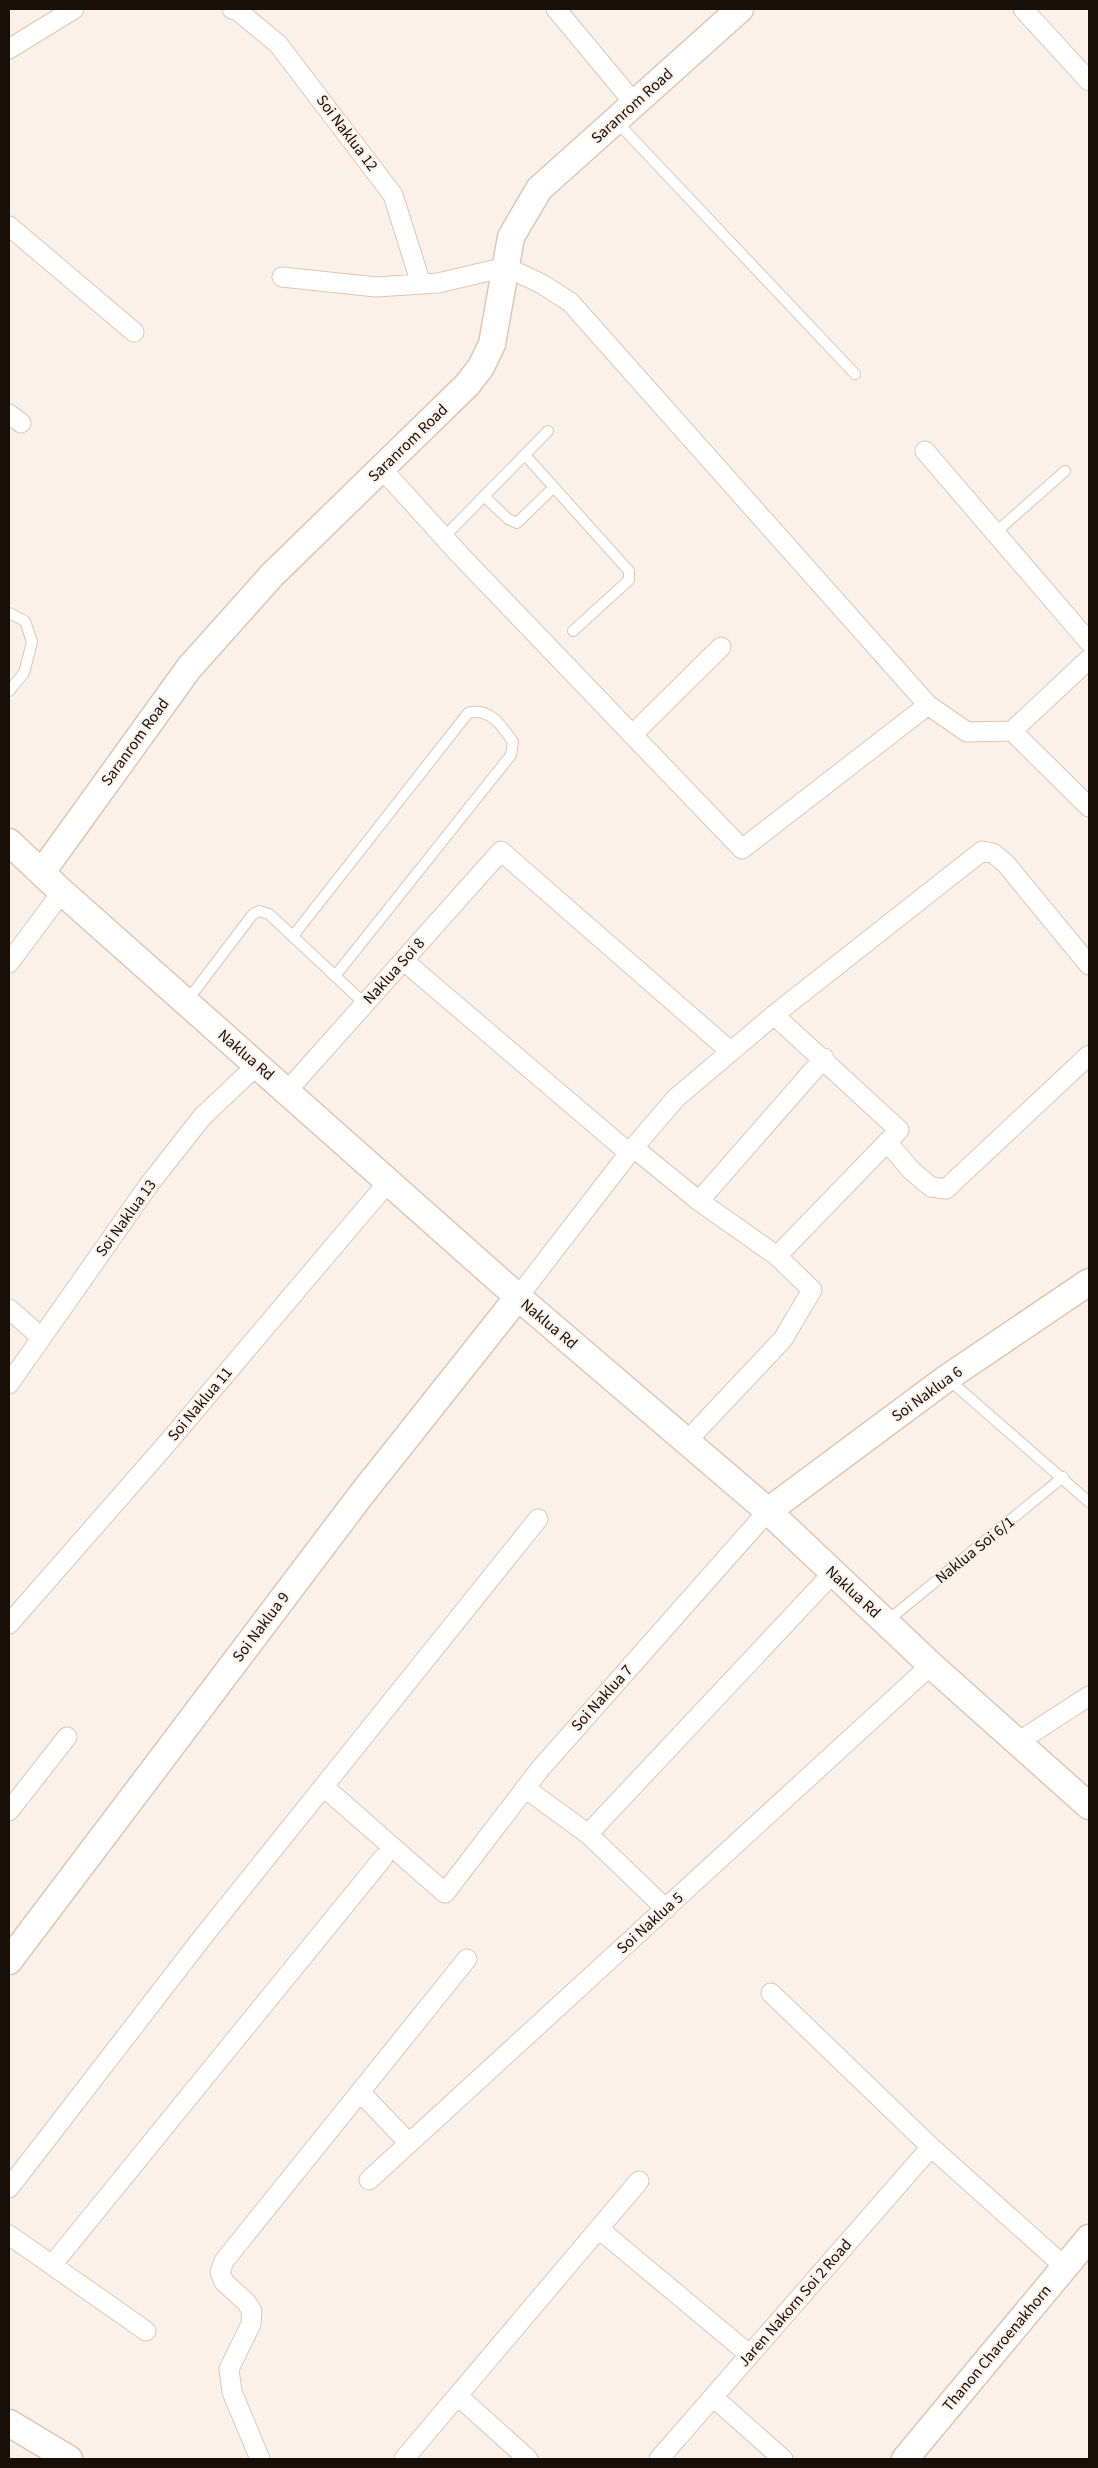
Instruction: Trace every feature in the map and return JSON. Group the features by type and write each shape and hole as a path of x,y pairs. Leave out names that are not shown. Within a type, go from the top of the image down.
{"street":[{"path":"9,49 74,9"},
{"name":"Soi Naklua 12","path":"232,9 238,11 278,44 394,195 421,284"},
{"path":"556,9 625,112"},
{"name":"Saranrom Road","path":"42,872 189,668 272,575 467,385 481,367 492,344 511,237 539,189 740,9"},
{"path":"1023,9 1089,81"},
{"path":"9,226 134,332"},
{"path":"282,276 376,287 438,283 506,267 542,284 570,302 928,705 967,732 1012,731 1089,659"},
{"path":"925,451 1089,642"},
{"path":"382,469 444,537 742,849 928,705"},
{"path":"632,735 721,647"},
{"path":"1012,731 1089,807"},
{"name":"Naklua Rd","path":"9,842 62,892 518,1297 768,1511 931,1665 1089,1806"},
{"name":"Naklua Soi 8","path":"288,1091 501,850 730,1051"},
{"path":"518,1297 632,1150 676,1098 774,1015 982,851 993,853 1006,864 1089,965"},
{"path":"9,963 62,892"},
{"path":"404,961 632,1150 699,1201 777,1256 812,1290 783,1339 687,1441"},
{"path":"774,1015 824,1058 899,1130 777,1256"},
{"path":"887,1142 912,1171 931,1187 946,1189 1089,1055"},
{"path":"699,1201 824,1058"},
{"name":"Soi Naklua 13","path":"9,1384 148,1186 202,1117 257,1065"},
{"name":"Soi Naklua 11","path":"9,1624 163,1448 389,1181"},
{"name":"Soi Naklua 6","path":"768,1511 948,1378 1089,1282"},
{"name":"Soi Naklua 9","path":"9,1961 361,1495 518,1297"},
{"path":"9,1309 41,1337"},
{"name":"Soi Naklua 7","path":"324,1787 445,1893 525,1788 768,1511"},
{"path":"9,2188 196,1946 538,1520"},
{"path":"588,1834 833,1572"},
{"name":"Soi Naklua 5","path":"369,2180 931,1665"},
{"path":"1018,1742 1089,1696"},
{"path":"9,1811 67,1737"},
{"path":"525,1788 588,1834 666,1909"},
{"path":"52,2265 383,1858"},
{"path":"260,2459 232,2392 229,2369 251,2324 252,2311 246,2302 224,2282 220,2272 224,2261 467,1959"},
{"path":"770,1993 931,2147 1065,2267"},
{"path":"360,2092 410,2143"},
{"name":"Jaren Nakorn Soi 2 Road","path":"660,2459 931,2147"},
{"path":"404,2459 639,2181"},
{"path":"599,2229 750,2355"},
{"path":"9,2235 146,2330"},
{"name":"Thanon Charoenakhorn","path":"905,2459 1089,2238"},
{"path":"458,2396 528,2459"},
{"path":"713,2397 783,2459"},
{"path":"9,2423 69,2459"}],"lane":[{"path":"625,112 856,374"},
{"path":"444,537 548,431"},
{"path":"525,455 629,571 629,580 573,631"},
{"path":"995,533 1065,471"},
{"path":"484,496 508,519 517,523 554,487"},
{"path":"9,613 25,621 32,642 24,673 9,691"},
{"path":"293,936 468,713 479,710 489,715 503,727 513,742 511,755 336,976"},
{"path":"186,1002 253,914 259,911 269,914 365,1004"},
{"path":"948,1378 1063,1477 1089,1502"},
{"name":"Naklua Soi 6/1","path":"886,1623 1063,1477"}]}
